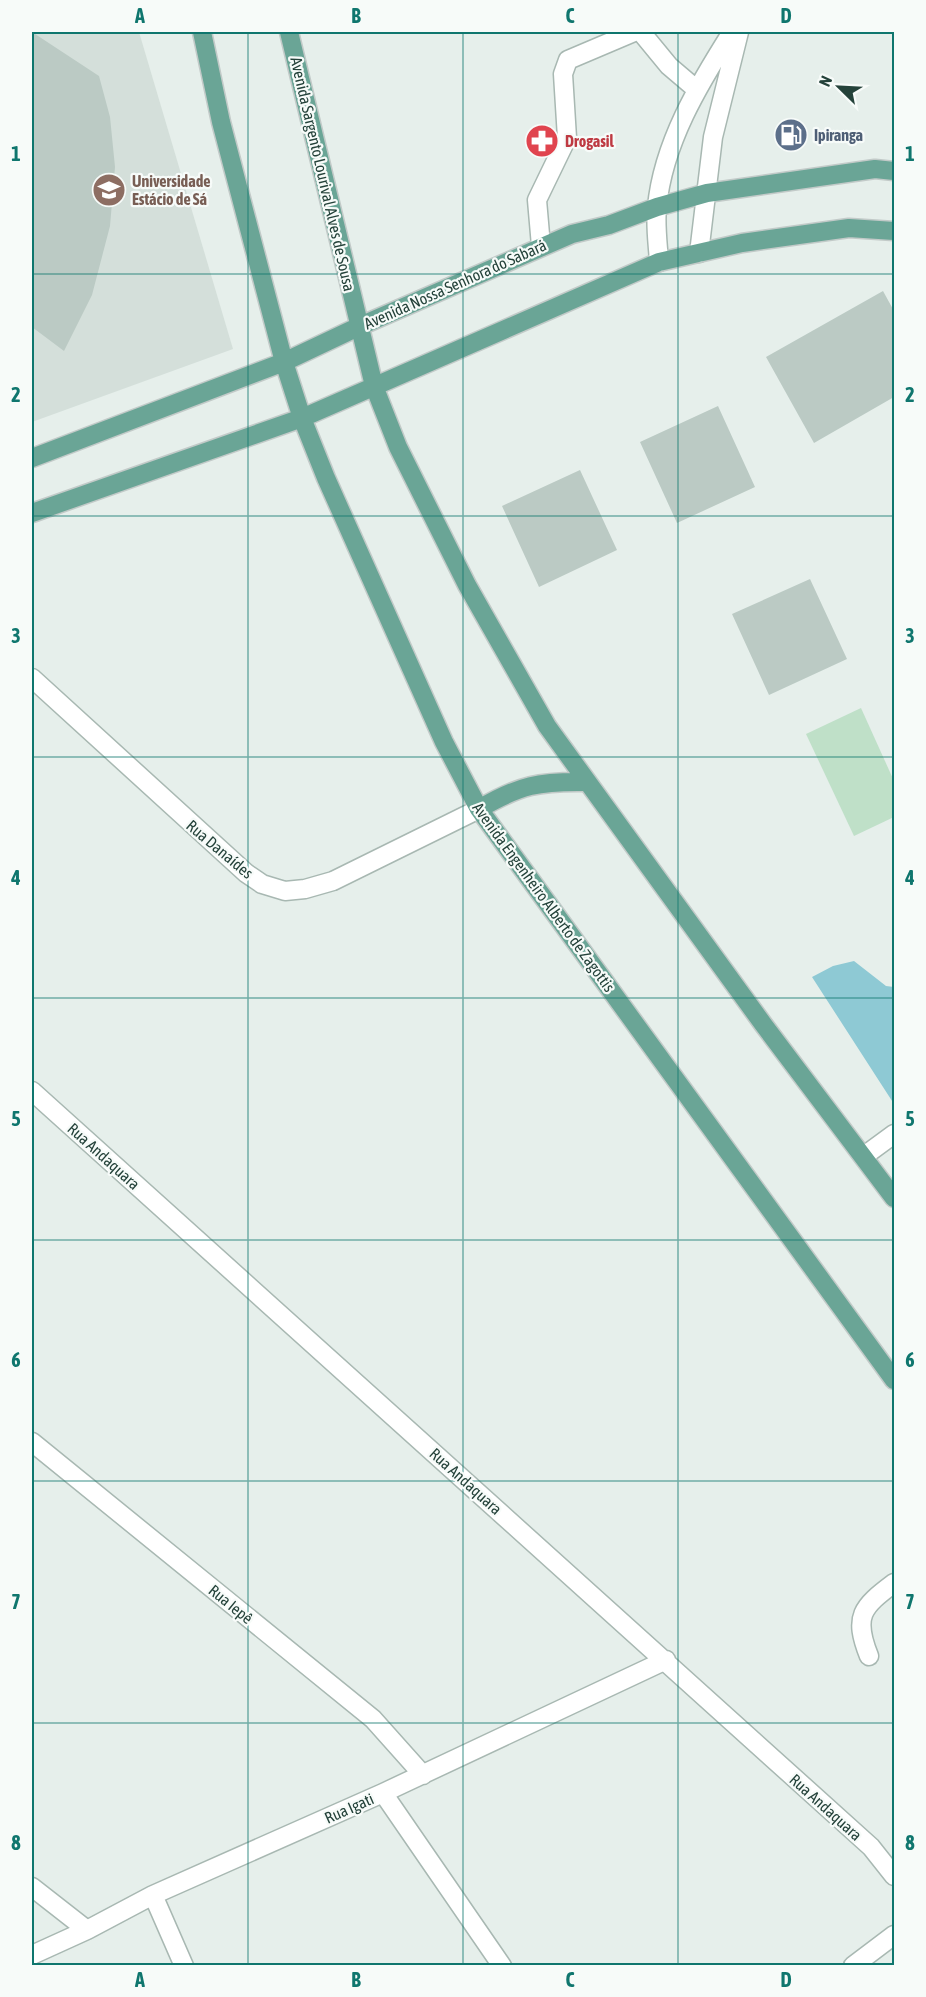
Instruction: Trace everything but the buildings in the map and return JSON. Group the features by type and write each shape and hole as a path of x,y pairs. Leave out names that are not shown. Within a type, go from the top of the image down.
{"main road":[{"path":"202,32 221,122 284,362"},
{"name":"Avenida Sargento Lourival Alves de Sousa","path":"289,32 374,386"},
{"name":"Avenida Nossa Senhora do Sabará","path":"32,458 284,362 360,326 572,234 609,225 657,207 707,193 876,169 894,171"},
{"path":"32,513 302,418 659,262 742,243 849,228 894,231"},
{"name":"Avenida Engenheiro Alberto de Zagottis","path":"284,362 302,418 444,742 479,809 894,1380"},
{"path":"374,386 398,447 466,585 547,726 763,1024 864,1155 894,1198"},
{"path":"479,809 506,793 527,786 548,781 587,782"}],"street":[{"path":"541,246 537,200 567,138 563,74 568,60 634,32"},
{"path":"641,32 669,66 696,89"},
{"path":"659,262 657,207 677,133 696,89 732,32"},
{"path":"699,253 721,96 739,32"},
{"name":"Rua Danaídes","path":"32,678 246,873 262,884 285,891 305,889 333,880 479,809"},
{"name":"Rua Andaquara","path":"32,1092 666,1660 871,1847 894,1876"},
{"path":"864,1155 894,1134"},
{"name":"Rua Iepê","path":"32,1442 374,1719 423,1774"},
{"path":"868,1656 860,1633 864,1612 873,1599 894,1583"},
{"name":"Rua Igati","path":"32,1955 87,1930 153,1895 383,1793 666,1660"},
{"path":"383,1793 502,1965"},
{"path":"32,1887 87,1930"},
{"path":"153,1895 184,1965"},
{"path":"853,1965 894,1935"}],"shaded area":[{"name":"Universidade Estácio de Sá","path":"32,32 139,32 233,349 32,422"}],"green space":[{"path":"861,708 894,781 894,817 854,836 806,734"}],"water":[{"path":"854,961 886,986 894,987 894,1104 812,977 833,966"}],"place":[{"name":"Ipiranga","path":"791,135"},
{"name":"Drogasil","path":"542,141"},
{"name":"Universidade Estácio de Sá","path":"109,190"}]}
